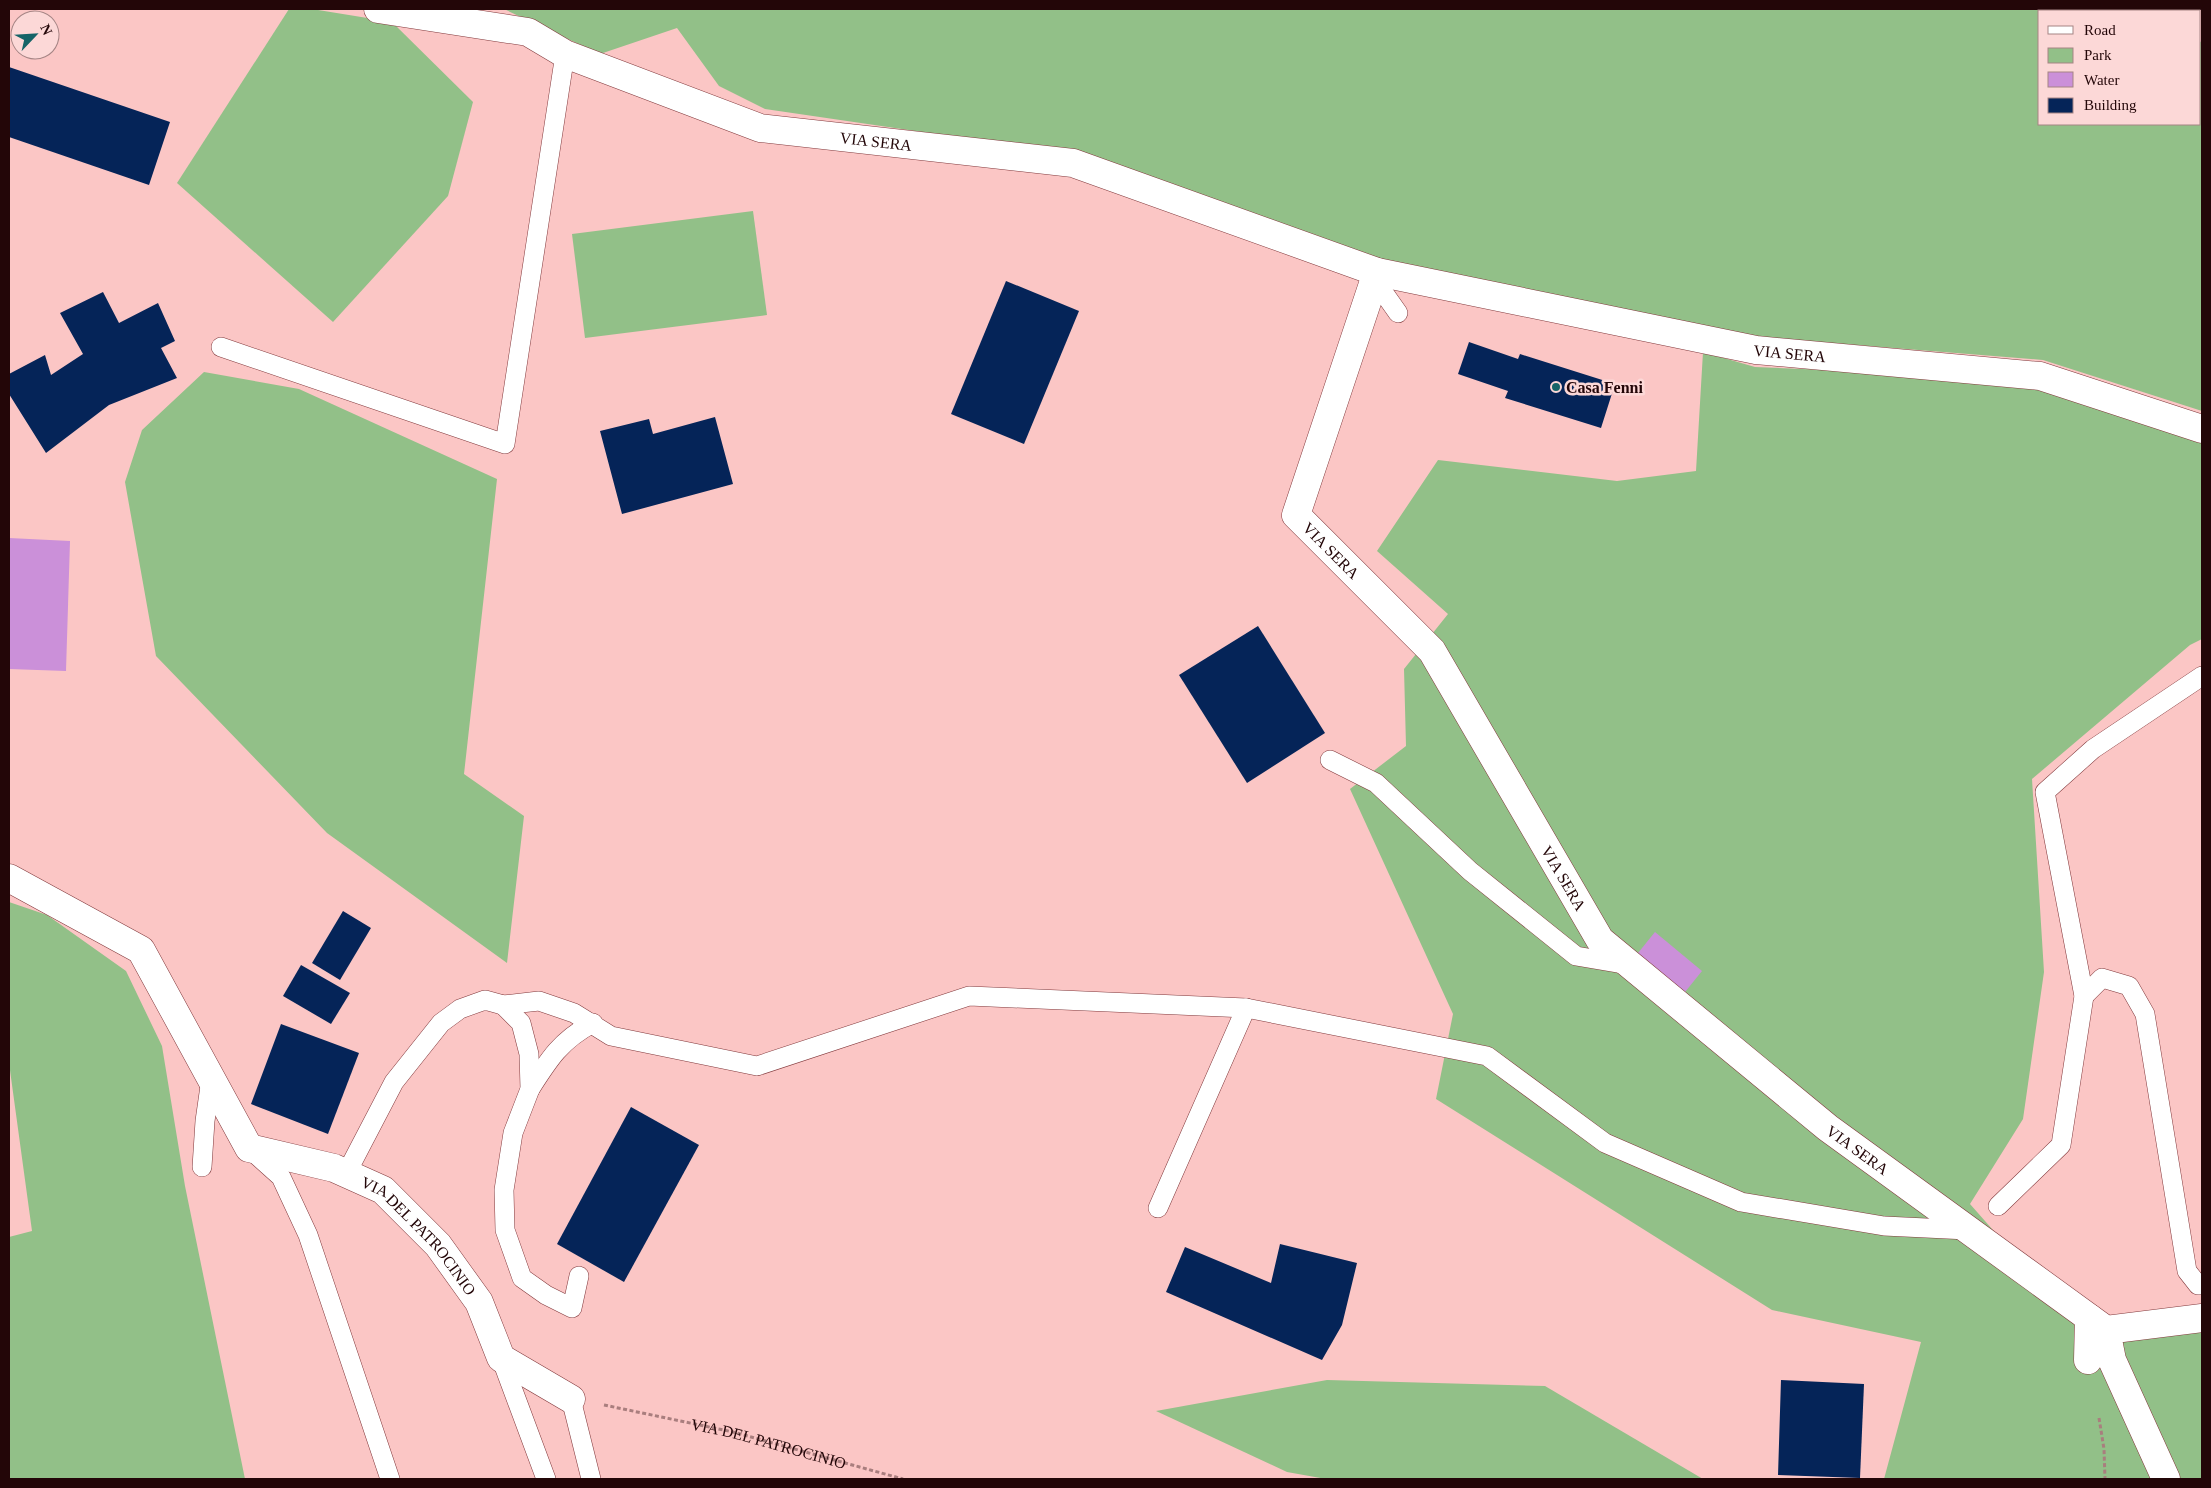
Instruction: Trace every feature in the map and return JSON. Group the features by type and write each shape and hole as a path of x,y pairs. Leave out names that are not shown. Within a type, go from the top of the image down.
{"street":[{"name":"VIA SERA","path":"378,9 528,32 565,54 760,128 1073,163 1376,275 1756,350 2040,376 2202,429"},
{"name":"VIA SERA","path":"1376,275 1296,515 1432,651 1600,940 1828,1128 2098,1324"},
{"path":"9,878 141,950 249,1148"},
{"name":"VIA DEL PATROCINIO","path":"249,1148 334,1168 383,1190 438,1245 479,1302 501,1358"},
{"path":"2098,1324 2202,1318"},
{"path":"2088,1360 2098,1324"},
{"path":"2098,1324 2112,1360 2166,1479"},
{"path":"501,1358 571,1399"}],"lane":[{"path":"221,347 504,444 565,54"},
{"path":"1376,275 1398,313"},
{"path":"1998,1206 2061,1146 2084,996 2045,792 2093,749 2202,676"},
{"path":"1330,760 1376,783 1470,871 1576,956 1630,965"},
{"path":"2084,996 2102,978 2129,986 2145,1014 2187,1272 2198,1285 2202,1285"},
{"path":"346,1174 394,1082 441,1023 460,1009 485,1000 503,1005 539,1001 574,1013 593,1023 611,1036 757,1066 969,996 1246,1008 1487,1056 1605,1143 1741,1202 1884,1226 1970,1230"},
{"path":"503,1005 522,1023 529,1054 530,1089"},
{"path":"1158,1208 1246,1008"},
{"path":"579,1276 572,1308 546,1295 522,1278 505,1230 504,1190 513,1133 530,1089 554,1052 574,1033 593,1023"},
{"path":"202,1167 205,1121 211,1079"},
{"path":"249,1148 281,1177 308,1235 390,1479"},
{"path":"501,1358 546,1479"},
{"path":"571,1399 591,1479"}],"path":[{"name":"VIA DEL PATROCINIO","path":"571,1399 733,1432 903,1479"},
{"path":"2098,1413 2104,1449 2104,1479"}],"green space":[{"path":"289,9 312,9 392,22 473,102 448,196 333,322 177,183"},
{"path":"504,9 2165,9 2038,10 2038,125 2201,125 2201,42 2202,44 2202,411 2043,360 1755,337 1382,259 1073,154 765,109 719,86 677,28 600,54"},
{"path":"753,211 767,315 585,338 572,234"},
{"path":"1703,352 1755,367 1901,373 2037,389 2202,443 2202,639 2190,645 2032,779 2044,972 2023,1119 1970,1204 2090,1340 2202,1320 2202,1479 1884,1479 1921,1342 1772,1310 1436,1099 1453,1014 1350,789 1406,746 1404,669 1448,614 1377,551 1438,460 1617,481 1696,471"},
{"path":"204,372 299,389 497,479 464,774 524,816 507,963 327,833 156,656 125,482 142,430"},
{"path":"9,902 47,915 126,971 162,1046 185,1186 245,1479 9,1479 9,1237 32,1231 9,1063"},
{"path":"1327,1380 1545,1386 1703,1479 1326,1479 1287,1472 1156,1411"}],"water":[{"path":"9,538 70,541 66,671 9,669"},
{"path":"1655,932 1702,971 1685,992 1638,953"}],"building":[{"path":"9,67 170,122 149,185 9,137"},
{"path":"1006,281 1079,311 1024,444 951,414"},
{"path":"103,292 119,323 158,303 175,341 161,348 177,378 109,405 46,453 9,394 9,374 45,355 51,375 83,354 60,313"},
{"name":"Casa Fenni","path":"1469,342 1518,359 1520,354 1615,384 1601,428 1505,398 1508,391 1458,374"},
{"path":"715,417 733,484 622,514 600,431 649,419 653,434"},
{"path":"1258,626 1325,733 1247,783 1179,675"},
{"path":"343,911 371,928 340,980 312,963"},
{"path":"301,965 350,993 331,1024 283,996"},
{"path":"281,1024 359,1053 328,1134 251,1104"},
{"path":"631,1107 699,1145 624,1282 557,1244"},
{"path":"1280,1244 1357,1263 1342,1325 1322,1360 1166,1292 1185,1247 1271,1283"},
{"path":"1781,1380 1864,1384 1860,1478 1778,1475"}],"place":[{"name":"Casa Fenni","path":"1556,387"}]}
